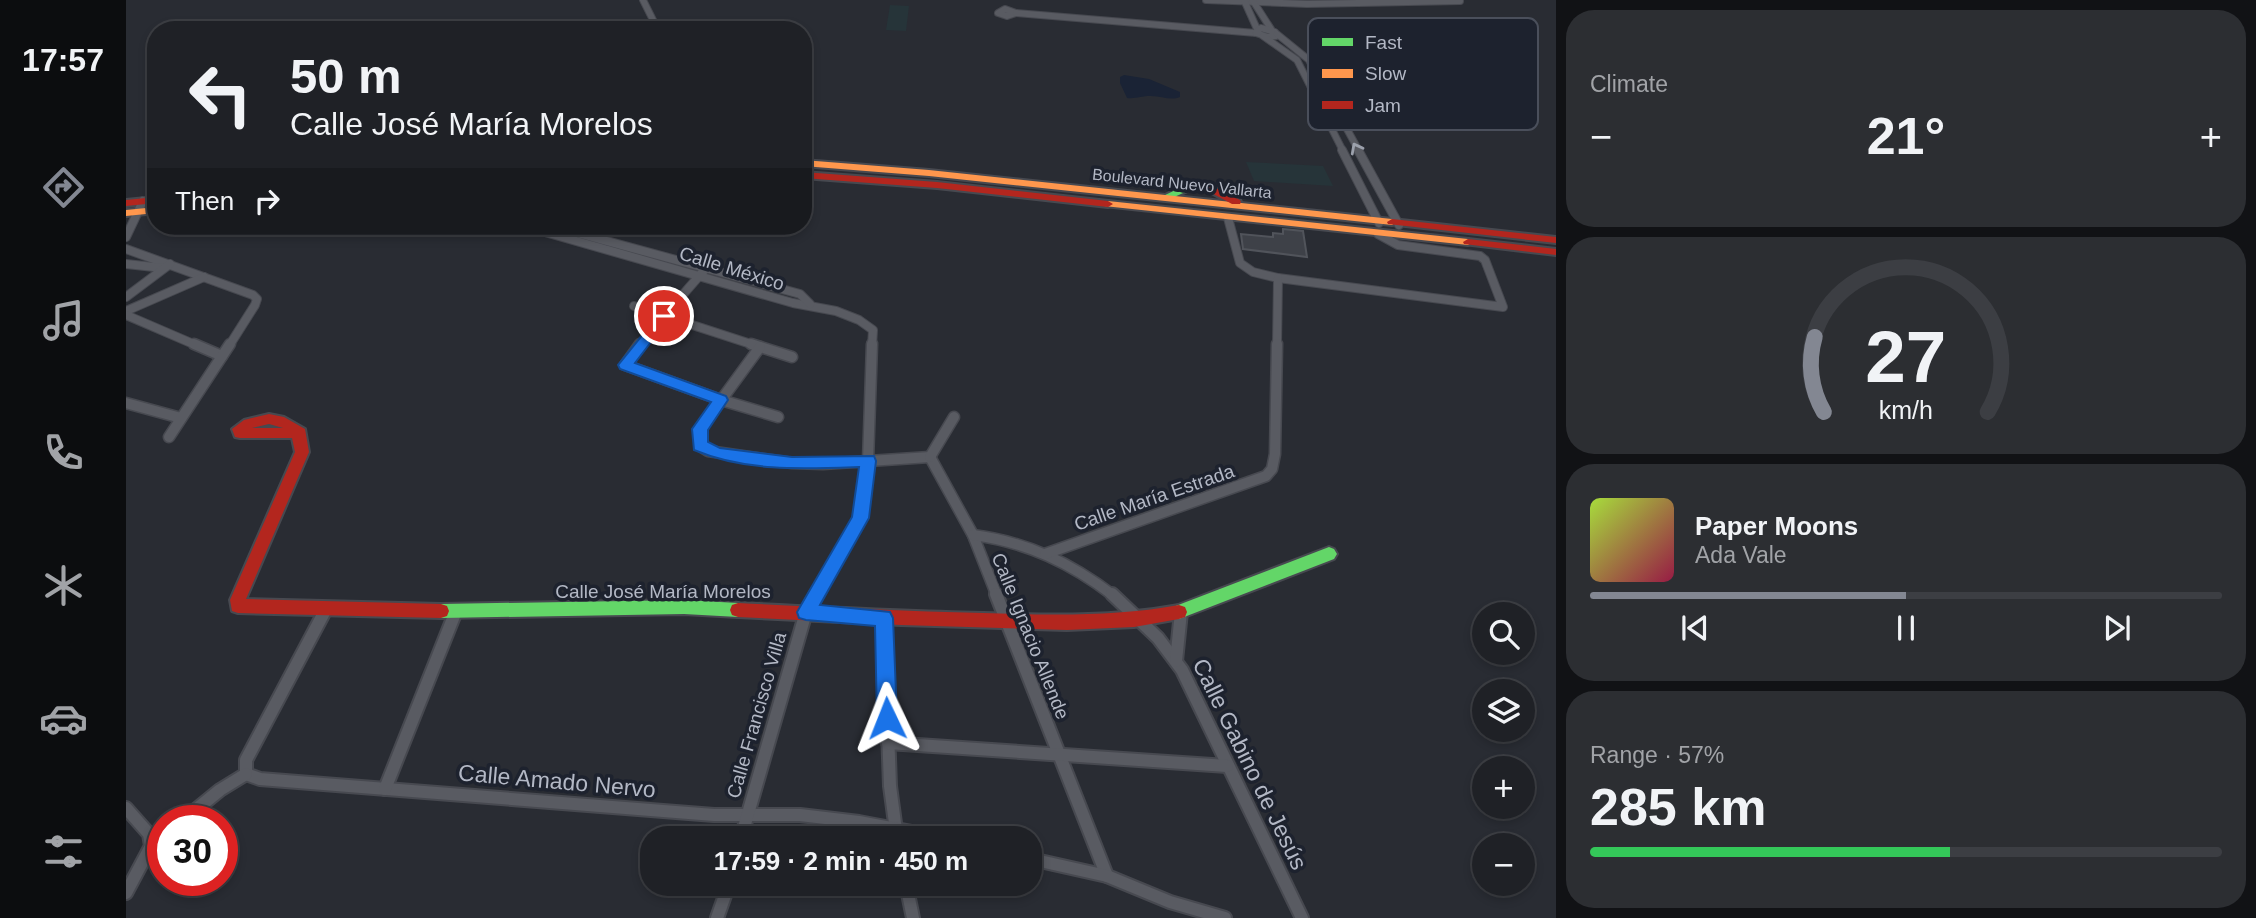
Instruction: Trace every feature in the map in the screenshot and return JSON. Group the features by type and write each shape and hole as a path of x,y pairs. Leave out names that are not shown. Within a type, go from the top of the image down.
{"main road":[{"name":"Boulevard Nuevo Vallarta","path":"812,164 929,173 1203,203 1224,212 1250,208 1379,229 1399,225 1551,246"},
{"name":"Boulevard Nuevo Vallarta","path":"812,176 937,185 1138,207 1224,212 1551,246"},
{"path":"1160,198 1190,186"},
{"path":"1210,188 1250,208"},
{"path":"1138,207 1191,207 1203,203"},
{"name":"Calle José María Morelos","path":"300,432 303,440 302,452 238,600 238,606 456,611 684,607 884,618 1100,623 1141,621 1181,612 1329,554"}],"street":[{"path":"643,0 654,21"},
{"path":"1002,0 998,13 1003,16 1014,12 1259,33 1274,32"},
{"path":"1010,0 1014,12"},
{"path":"1206,0 1460,1"},
{"path":"1244,1 1259,33 1297,60 1308,81"},
{"path":"1253,2 1274,32 1308,59"},
{"path":"1297,60 1308,60"},
{"path":"1224,212 1240,263 1253,272 1278,278 1503,307 1485,260 1480,256 1398,244 1379,229 1368,200 1333,130"},
{"path":"1347,130 1399,225"},
{"path":"1357,178 1372,178"},
{"path":"1368,200 1385,201"},
{"path":"126,237 136,221 137,206"},
{"name":"Calle México","path":"556,235 793,303 811,304 870,325"},
{"name":"Calle México","path":"586,235 800,294 811,304"},
{"path":"126,249 167,266 204,276 257,299 169,437"},
{"path":"126,264 167,266"},
{"path":"126,297 167,266"},
{"path":"706,267 625,365 721,400 778,417"},
{"path":"126,313 204,276"},
{"name":"Calle María Estrada","path":"1045,554 1266,476 1272,469 1275,454 1278,278"},
{"path":"634,306 792,356"},
{"path":"126,313 222,356"},
{"name":"Calle Francisco Villa","path":"744,826 806,612 861,518 868,461 873,330 870,325"},
{"path":"760,347 700,429 700,446 718,454 792,463 930,457 954,417"},
{"path":"126,403 181,418"},
{"name":"Calle Ignacio Allende","path":"930,457 973,535 1107,876"},
{"name":"Calle Gabino de Jesús","path":"973,535 997,536 1019,542 1110,592 1177,661 1302,918"},
{"path":"201,805 219,790 246,774 246,760 326,609"},
{"path":"385,789 456,611"},
{"path":"1177,661 1181,612"},
{"path":"884,618 888,743 895,826"},
{"path":"888,743 1227,766"},
{"name":"Calle Amado Nervo","path":"246,774 260,779 714,814 748,812 851,826"},
{"path":"126,808 147,832"},
{"path":"126,893 147,854"},
{"path":"1042,861 1107,876 1170,902 1225,918"},
{"path":"717,918 725,896"},
{"path":"909,896 914,918"}],"shaded area":[{"path":"890,5 909,6 906,31 886,30"},
{"path":"1246,162 1323,166 1333,186 1254,181"}],"water":[{"path":"1124,75 1149,79 1180,92 1180,97 1127,98 1120,83 1120,77"}],"building":[{"path":"1283,229 1303,231 1307,257 1243,249 1241,234 1273,237 1273,233 1283,234"}],"traffic: fast":[{"path":"1166,197 1190,186"},
{"path":"1179,612 1329,554"},
{"path":"441,611 684,607 738,610"}],"traffic: slow":[{"path":"812,164 929,173 1392,222"},
{"path":"1108,204 1468,242"},
{"path":"126,213 147,211"}],"traffic: jam":[{"path":"812,176 937,185 1108,204"},
{"path":"1210,188 1236,202"},
{"path":"126,203 147,201"},
{"path":"1392,222 1556,240"},
{"path":"1468,242 1556,252"},
{"path":"300,433 240,433 239,429 259,420 279,420 295,431 300,440 302,452 238,600 238,606 441,611"},
{"path":"738,610 1067,622 1112,621 1179,612"}],"route":[{"path":"664,316 626,360 625,365 721,400 700,429 700,446 718,454 792,463 868,461 861,518 806,612 884,618 887,718"}]}
